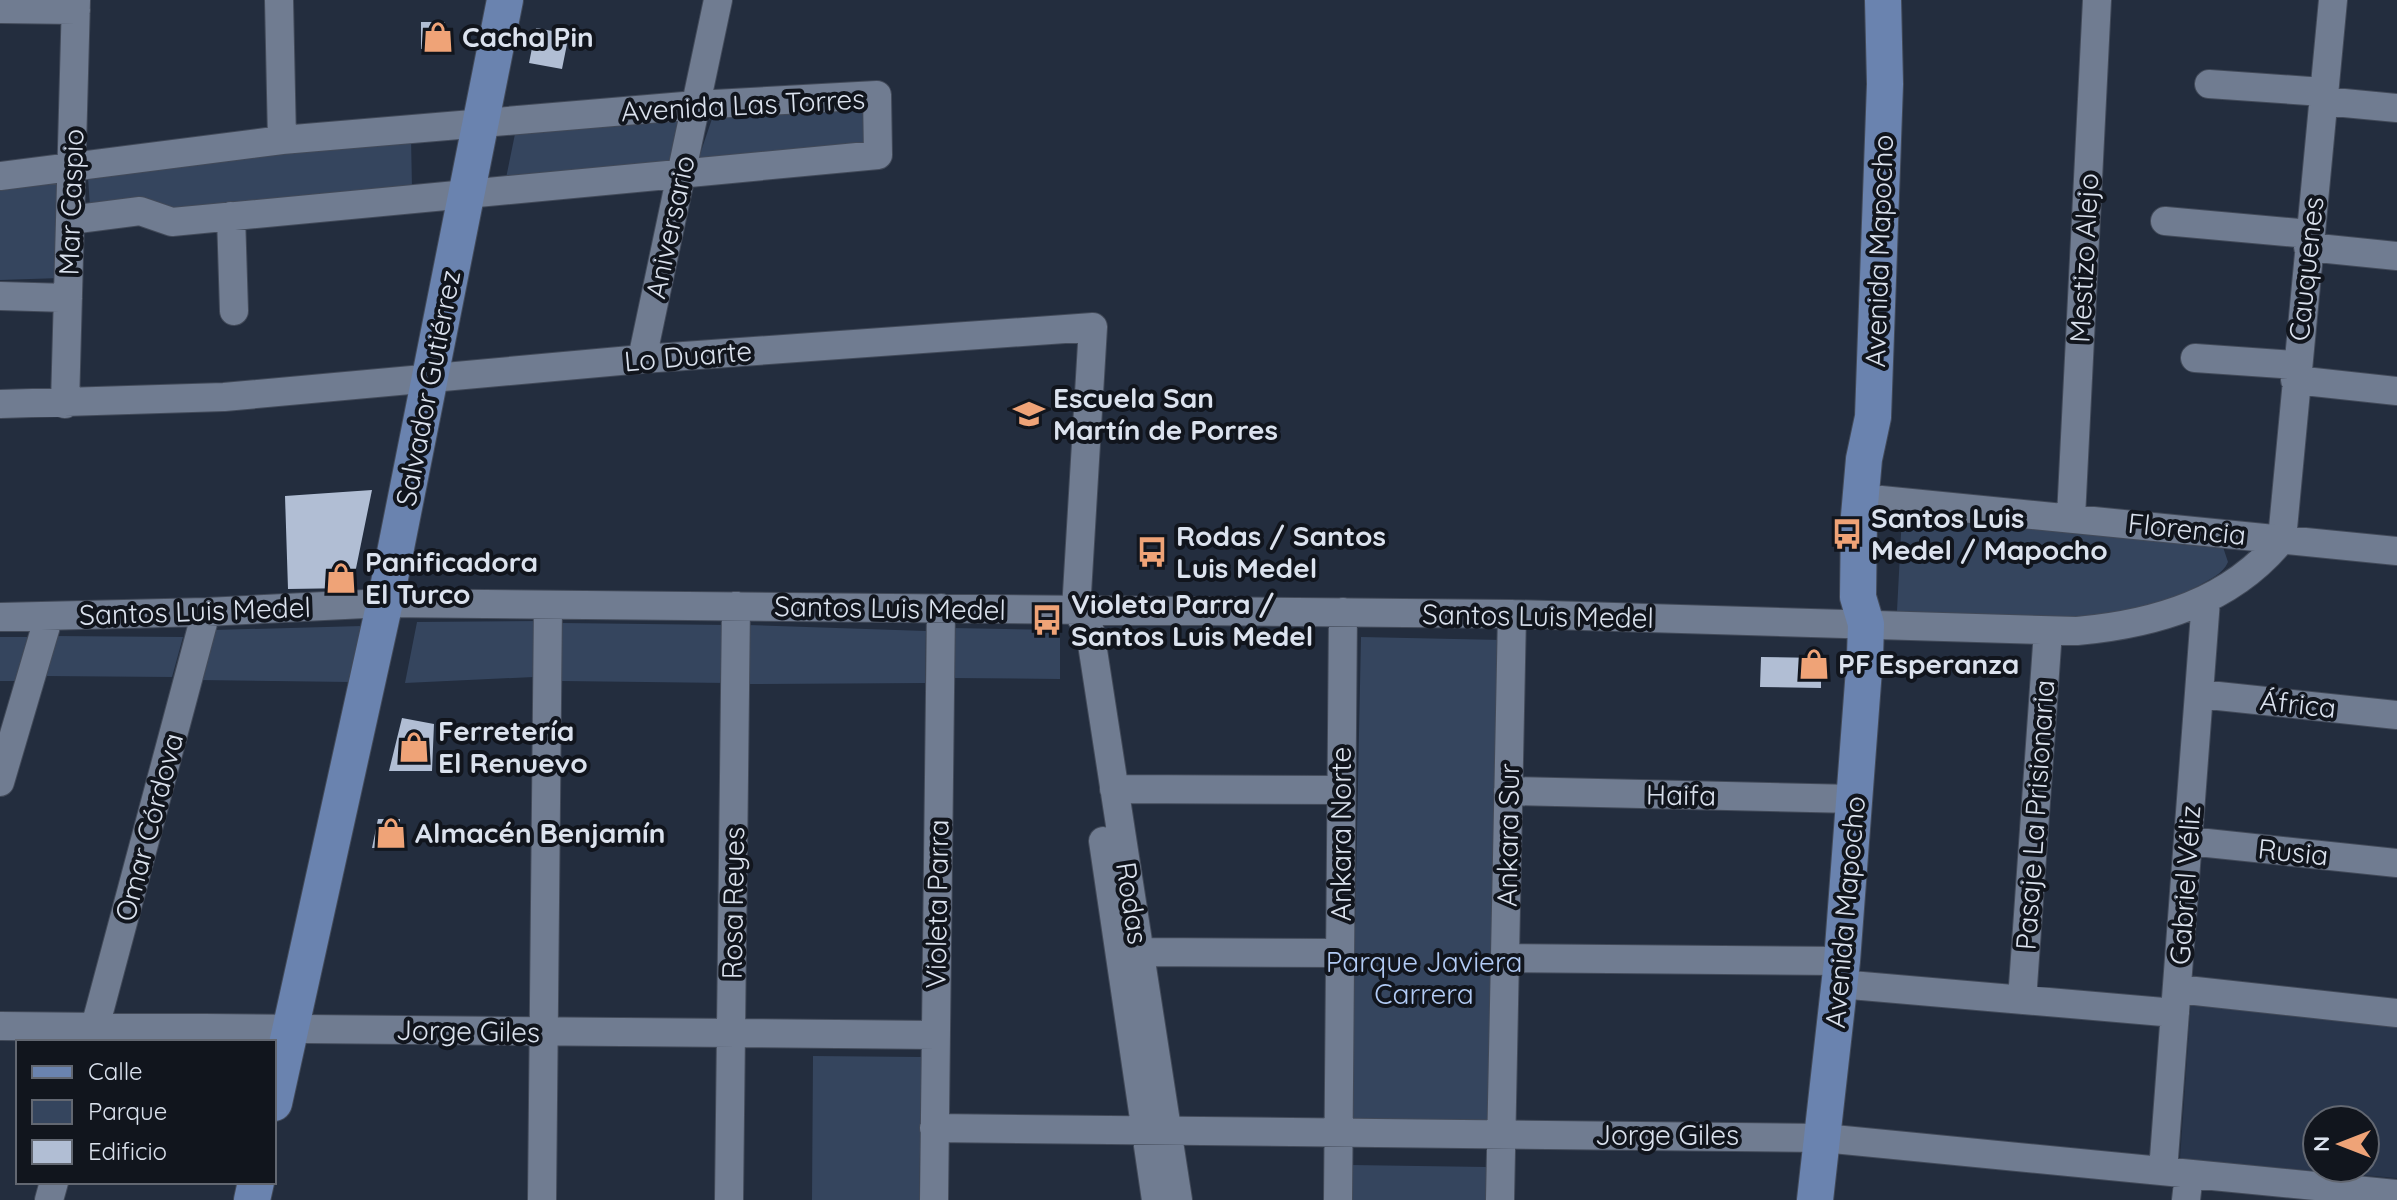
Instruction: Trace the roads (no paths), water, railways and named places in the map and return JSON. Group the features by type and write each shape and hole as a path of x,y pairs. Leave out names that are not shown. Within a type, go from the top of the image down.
{"main road":[{"name":"Salvador Gutiérrez","path":"276,1094 385,603 505,0"},
{"name":"Avenida Mapocho","path":"1815,1200 1840,972 1866,624 1858,597 1870,508 1864,459 1873,417 1885,84 1881,45 1883,0"},
{"name":"Avenida Mapocho","path":"1885,84 1901,36 1905,0"}],"street":[{"path":"279,0 282,140"},
{"name":"Aniversario","path":"642,359 718,0"},
{"name":"Mestizo Alejo","path":"2071,517 2097,0"},
{"name":"Cauquenes","path":"2282,539 2333,0"},
{"path":"0,9 76,5"},
{"name":"Mar Caspio","path":"65,404 76,5"},
{"path":"2209,84 2397,108"},
{"name":"Avenida Las Torres","path":"0,176 282,140 696,105 877,95 878,155 682,171 172,222 140,211 70,220"},
{"path":"231,216 234,311"},
{"path":"2165,221 2309,240 2397,256"},
{"path":"0,296 68,298"},
{"name":"Lo Duarte","path":"0,404 224,397 642,359 1093,327 1072,610"},
{"path":"2195,358 2397,391"},
{"name":"Florencia","path":"1870,508 2071,517 2397,551"},
{"name":"Santos Luis Medel","path":"0,617 206,612 385,603 1512,614 2048,631 2134,623 2206,600 2253,570 2282,539"},
{"name":"Gabriel Véliz","path":"2179,1181 2176,1001 2206,600"},
{"path":"542,1200 548,605"},
{"name":"Rosa Reyes","path":"729,1200 736,606"},
{"name":"Violeta Parra","path":"934,1200 941,608"},
{"name":"Rodas","path":"1072,610 1090,631 1139,952 1156,1130 1156,1200"},
{"name":"Rodas","path":"1072,610 1156,1130 1178,1200"},
{"name":"Omar Córdova","path":"93,1034 206,612"},
{"name":"Ankara Norte","path":"1338,1200 1343,612"},
{"name":"Ankara Sur","path":"1500,1200 1512,614"},
{"path":"0,782 49,616"},
{"name":"Pasaje La Prisionaria","path":"2022,1000 2048,631"},
{"name":"África","path":"2199,694 2397,715"},
{"path":"1114,789 1341,790"},
{"name":"Haifa","path":"1508,791 1854,799"},
{"name":"Rusia","path":"2188,841 2397,863"},
{"path":"1139,952 1340,953"},
{"path":"1505,958 1840,972 2022,1000 2176,1001 2397,1013"},
{"name":"Jorge Giles","path":"0,1026 93,1034 290,1029 936,1035"},
{"name":"Jorge Giles","path":"934,1128 1823,1138 2179,1181 2338,1194 2397,1194"}],"place":[{"name":"Cacha Pin","path":"438,37"},
{"name":"Escuela San Martín de Porres","path":"1029,414"},
{"name":"Santos Luis Medel / Mapocho","path":"1847,534"},
{"name":"Rodas / Santos Luis Medel","path":"1152,552"},
{"name":"Panificadora El Turco","path":"341,578"},
{"name":"Violeta Parra / Santos Luis Medel","path":"1047,620"},
{"name":"PF Esperanza","path":"1814,664"},
{"name":"Ferretería El Renuevo","path":"414,747"},
{"name":"Almacén Benjamín","path":"391,833"}],"park label":[{"name":"Parque Javiera Carrera","path":"1424,978"}]}
